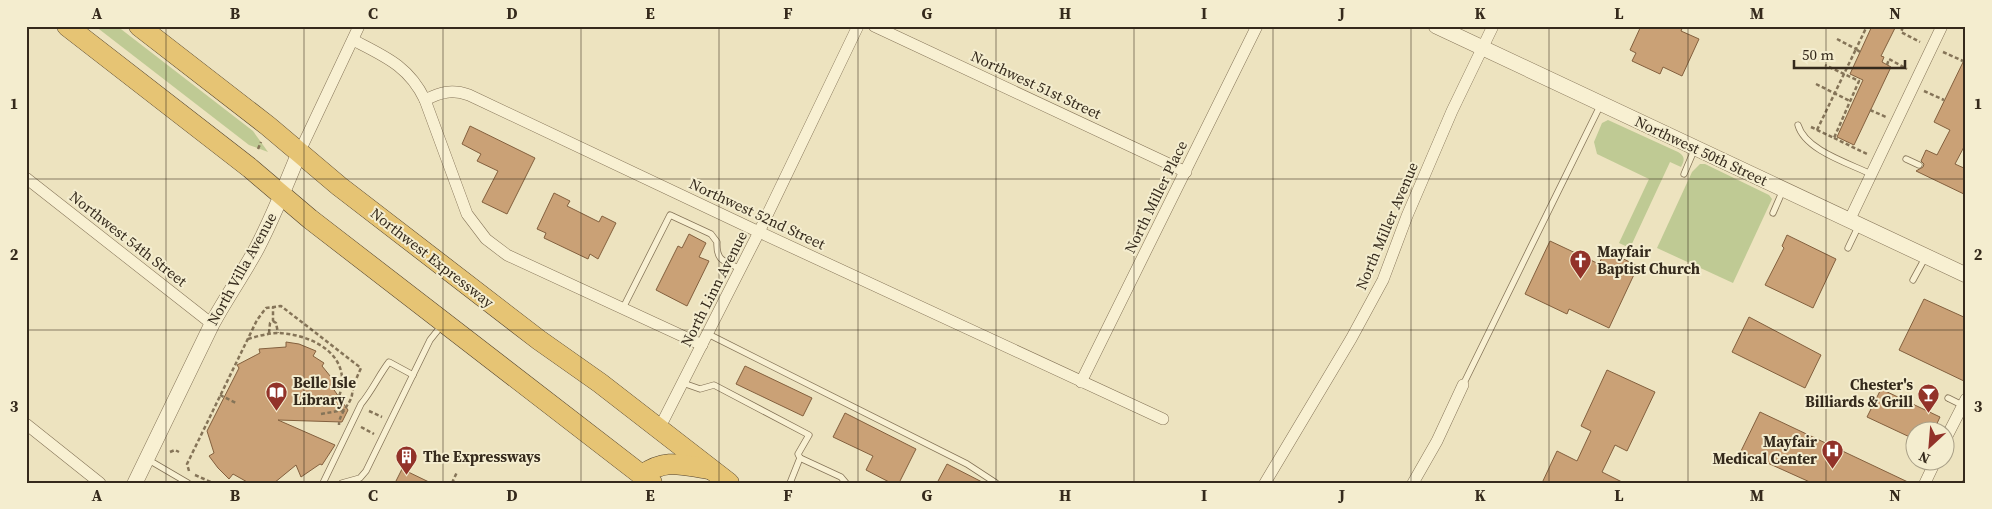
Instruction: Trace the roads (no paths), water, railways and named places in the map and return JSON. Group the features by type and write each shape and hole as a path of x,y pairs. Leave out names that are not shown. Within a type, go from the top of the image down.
{"highway":[{"path":"67,26 250,168 310,219 644,480 653,467 663,464 712,469"},
{"name":"Northwest Expressway","path":"139,26 339,186 729,483"}],"street":[{"name":"North Villa Avenue","path":"135,483 212,324 258,245 359,26"},
{"name":"North Linn Avenue","path":"660,429 741,269 858,26"},
{"name":"Northwest 51st Street","path":"874,26 1186,172"},
{"name":"North Miller Place","path":"1081,382 1258,26"},
{"name":"Northwest 50th Street","path":"1436,26 1966,276"},
{"name":"North Miller Avenue","path":"1265,483 1351,339 1383,280 1407,216 1452,111 1493,26"},
{"path":"1854,223 1871,174 1942,26"},
{"path":"353,40 404,69 419,86 467,214 486,240 507,255 702,346"},
{"name":"Northwest 52nd Street","path":"425,100 448,91 470,96 1163,419"},
{"name":"Northwest 54th Street","path":"26,178 212,324"},
{"path":"1413,483 1437,441 1463,385"},
{"path":"1954,422 1964,402"},
{"path":"26,424 100,483"}],"lane":[{"path":"1463,385 1601,104"},
{"path":"1798,125 1801,134 1814,147 1871,174"},
{"path":"1684,174 1695,148"},
{"path":"1906,159 1919,165"},
{"path":"1773,213 1783,190"},
{"path":"622,308 670,215 711,234 717,242 717,253 720,259 741,269"},
{"path":"1848,248 1854,223"},
{"path":"1914,280 1925,257"},
{"path":"342,483 360,478 363,475 430,340 444,323"},
{"path":"708,334 967,464 996,483"},
{"path":"323,483 361,404 370,393 380,374 390,362 412,375"},
{"path":"683,383 700,389 714,385 809,435 798,454 800,458 790,483"},
{"path":"1948,398 1964,402"},
{"path":"800,458 841,477 846,483"},
{"path":"147,459 188,483"}],"place":[{"name":"Mayfair Baptist Church","path":"1581,280"},
{"name":"Belle Isle Library","path":"277,411"},
{"name":"Chester's Billiards & Grill","path":"1929,413"},
{"name":"Mayfair Medical Center","path":"1833,470"},
{"name":"The Expressways","path":"407,476"}]}
